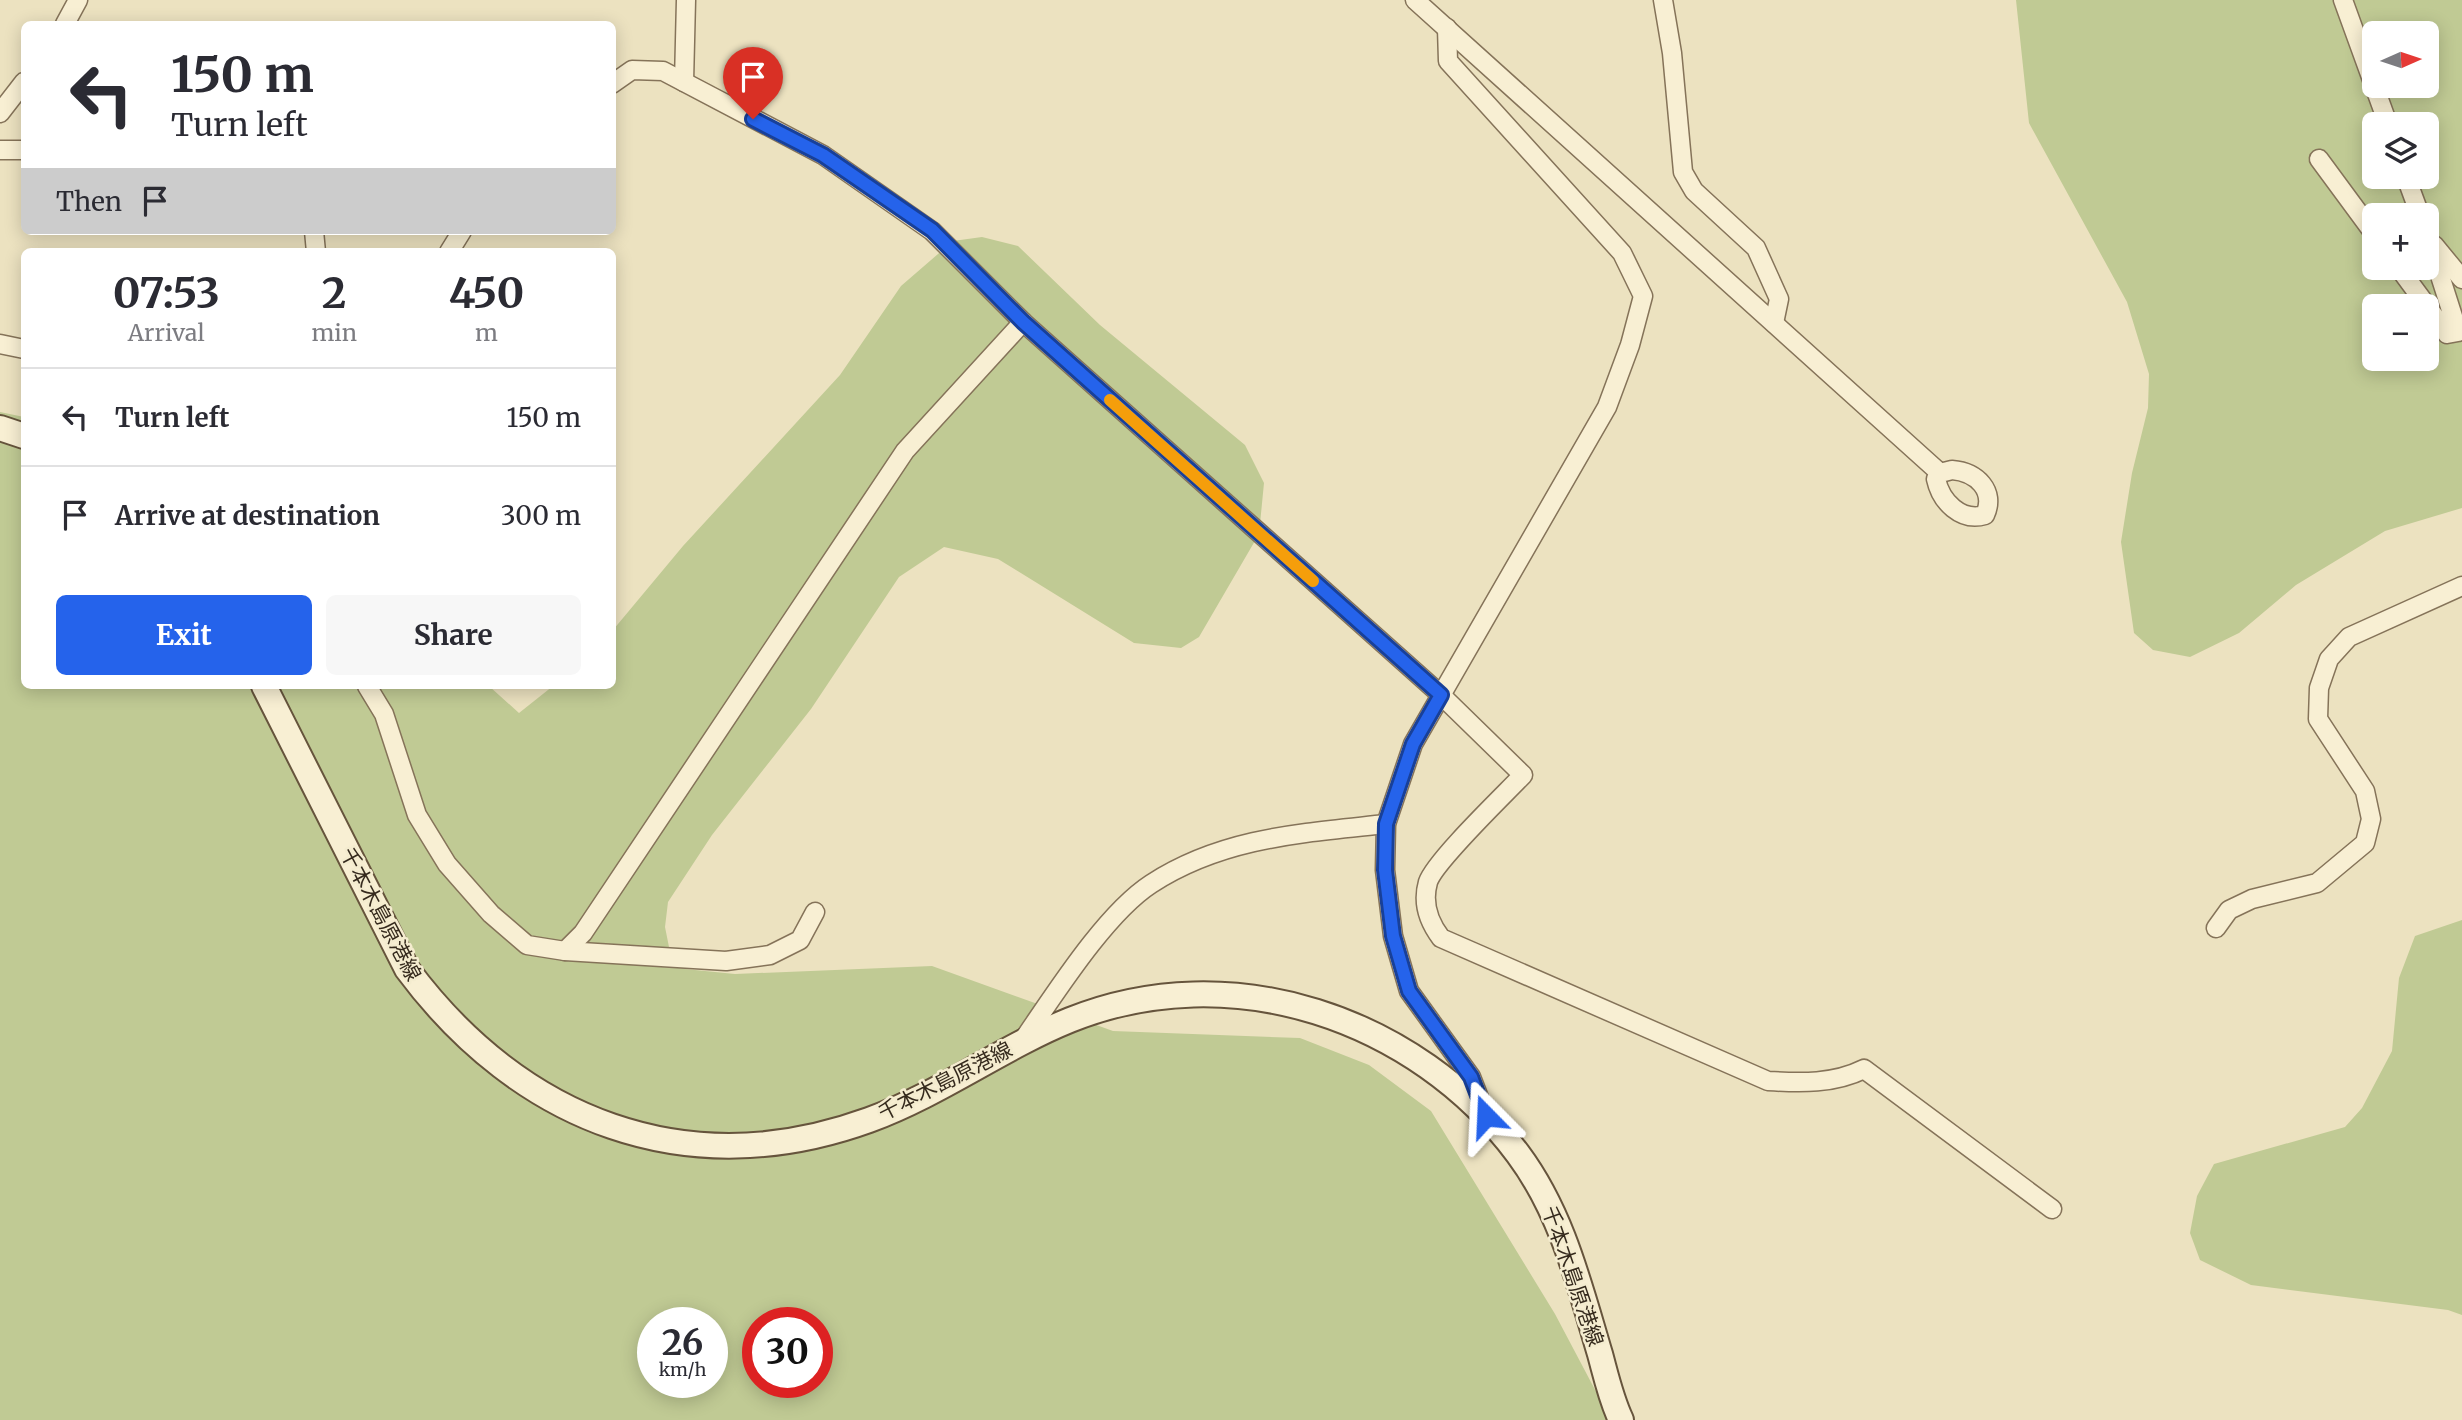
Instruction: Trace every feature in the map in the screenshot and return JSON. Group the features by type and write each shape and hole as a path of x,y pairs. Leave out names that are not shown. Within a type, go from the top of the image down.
{"main road":[{"path":"0,428 21,435"},
{"name":"千本木島原港線","path":"266,689 407,969 438,1011 512,1076 592,1119 679,1143 777,1144 804,1139 873,1118 908,1103 1020,1042 1072,1019 1115,1006 1158,998 1245,996 1291,1003 1373,1032 1448,1080 1486,1116 1519,1155 1543,1192 1562,1231 1620,1420"}],"street":[{"path":"67,21 78,0"},
{"path":"684,82 686,0"},
{"path":"1415,0 1940,473"},
{"path":"1663,0 1672,53 1683,172 1694,191 1756,248 1779,299 1773,323"},
{"path":"2343,0 2384,112"},
{"path":"1447,28 1448,61 1622,253 1643,296 1630,345 1606,407 1413,744 1386,824 1385,870 1393,936 1409,991 1471,1077 1486,1116"},
{"path":"616,81 632,70 663,71 823,155 932,230 1023,322 1441,695 1523,775 1440,863 1429,881 1428,921 1441,938 1768,1081 1806,1083 1847,1077 1864,1069 2052,1209"},
{"path":"0,113 21,86"},
{"path":"0,150 21,150"},
{"path":"2319,159 2362,217"},
{"path":"2439,250 2462,279"},
{"path":"2439,271 2458,332 2447,334 2439,323"},
{"path":"565,951 583,933 905,451 1023,322"},
{"path":"0,344 21,348"},
{"path":"2216,928 2229,910 2252,899 2317,883 2365,844 2371,819 2365,790 2318,719 2319,688 2329,659 2349,637 2462,586"},
{"path":"369,689 384,714 417,815 447,864 491,914 527,945 565,951 726,961 770,955 800,940 815,912"},
{"path":"1020,1042 1112,921 1149,885 1203,856 1268,837 1386,824"}],"green space":[{"path":"2016,0 2462,0 2462,508 2385,531 2296,585 2239,633 2190,657 2153,650 2134,633 2121,542 2132,473 2148,408 2149,374 2127,302 2029,123"},
{"path":"982,237 1018,246 1100,325 1245,445 1264,483 1259,534 1199,637 1181,648 1134,643 998,559 944,547 899,577 811,709 712,835 668,902 665,927 670,952 685,969 735,974 932,966 1113,1031 1300,1038 1369,1065 1431,1111 1555,1314 1611,1420 0,1420 0,412 21,416 21,689 492,689 519,713 549,689 616,689 616,626 683,546 840,375 901,286 953,241"},
{"path":"2462,920 2462,1315 2448,1310 2251,1285 2200,1260 2190,1233 2197,1196 2214,1164 2345,1127 2362,1108 2392,1051 2399,978 2415,936"}],"slow traffic":[{"path":"1110,400 1313,581"}],"route":[{"path":"753,119 823,155 932,230 1023,322 1441,695 1413,744 1386,824 1385,870 1393,936 1409,991 1471,1077 1486,1116"}]}
